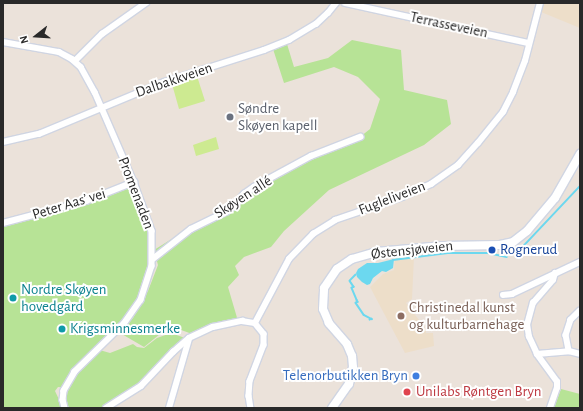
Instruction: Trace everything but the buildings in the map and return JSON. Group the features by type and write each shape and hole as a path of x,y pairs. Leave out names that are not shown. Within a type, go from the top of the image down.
{"main road":[{"name":"Østensjøveien","path":"332,408 349,384 353,367 352,356 347,344 329,323 322,309 324,288 337,269 352,259 376,252 443,246 500,245 513,242 527,231 556,198 580,154"}],"street":[{"path":"75,61 102,34 146,3"},
{"name":"Dalbakkveien","path":"3,142 39,134 164,82 264,50 289,40 328,14 336,3"},
{"name":"Terrasseveien","path":"345,3 530,42"},
{"name":"Fugleliveien","path":"255,323 289,259 313,234 340,218 424,188 449,172 461,162 492,126 508,102 520,76 540,3"},
{"name":"Promenaden","path":"3,42 52,50 75,61 90,80 134,182 152,231 153,259 147,285 133,313 75,372 64,391 64,406"},
{"name":"Skøyen allé","path":"153,259 191,229 226,212 234,206 244,194 254,187 311,156 360,137"},
{"name":"Peter Aas’ vei","path":"3,223 86,201 134,182"},
{"path":"503,295 512,294 580,262"},
{"path":"550,408 558,388 557,382 537,354 529,334 528,318 533,303 553,280 555,273"},
{"path":"569,350 566,332 571,320 580,311"},
{"path":"106,408 141,386 173,352 189,338 203,330 223,324 242,321 255,323 262,331 264,341 251,375 249,396 251,408"},
{"path":"169,408 189,338"},
{"path":"537,354 569,350 580,354"}],"shaded area":[{"path":"544,3 580,3 580,28 541,12"},
{"name":"Christinedal kunst og kulturbarnehage","path":"395,257 414,257 412,299 406,303 426,329 426,333 433,333 434,346 405,353 370,287 383,274 394,270"}],"green space":[{"path":"352,40 401,50 404,90 447,100 451,124 424,145 329,190 284,231 271,247 244,257 235,266 239,275 228,287 238,321 195,335 170,326 144,347 120,333 133,318 148,291 158,265 154,250 202,220 231,209 244,193 296,164 360,137 370,129 380,99 358,77 334,67 284,83 273,49 287,44 294,67 328,58"},
{"path":"197,76 205,101 179,109 172,84"},
{"path":"216,137 219,149 196,156 193,145"},
{"path":"133,186 150,228 149,267 145,286 136,305 116,329 96,349 110,353 133,344 137,347 144,348 157,338 171,333 185,338 135,389 101,408 69,408 65,399 68,388 58,387 55,391 63,408 3,408 3,226 87,203"},
{"path":"561,389 580,394 580,408 554,408"}],"water":[{"path":"394,259 393,268 386,272 382,271 373,278 370,284 367,285 357,277 356,273 358,269 367,263 378,263"}],"waterway":[{"path":"516,254 580,186"},
{"path":"393,260 448,253 488,253 507,257"},
{"path":"356,275 350,281 354,287 352,288 358,302 356,303 364,315 372,319 370,320"}],"place":[{"name":"Søndre Skøyen kapell","path":"230,117"},
{"name":"Rognerud","path":"492,250"},
{"name":"Nordre Skøyen hovedgård","path":"13,298"},
{"name":"Christinedal kunst og kulturbarnehage","path":"401,316"},
{"name":"Krigsminnesmerke","path":"62,329"},
{"name":"Telenorbutikken Bryn","path":"416,376"},
{"name":"Unilabs Røntgen Bryn","path":"407,392"}]}
